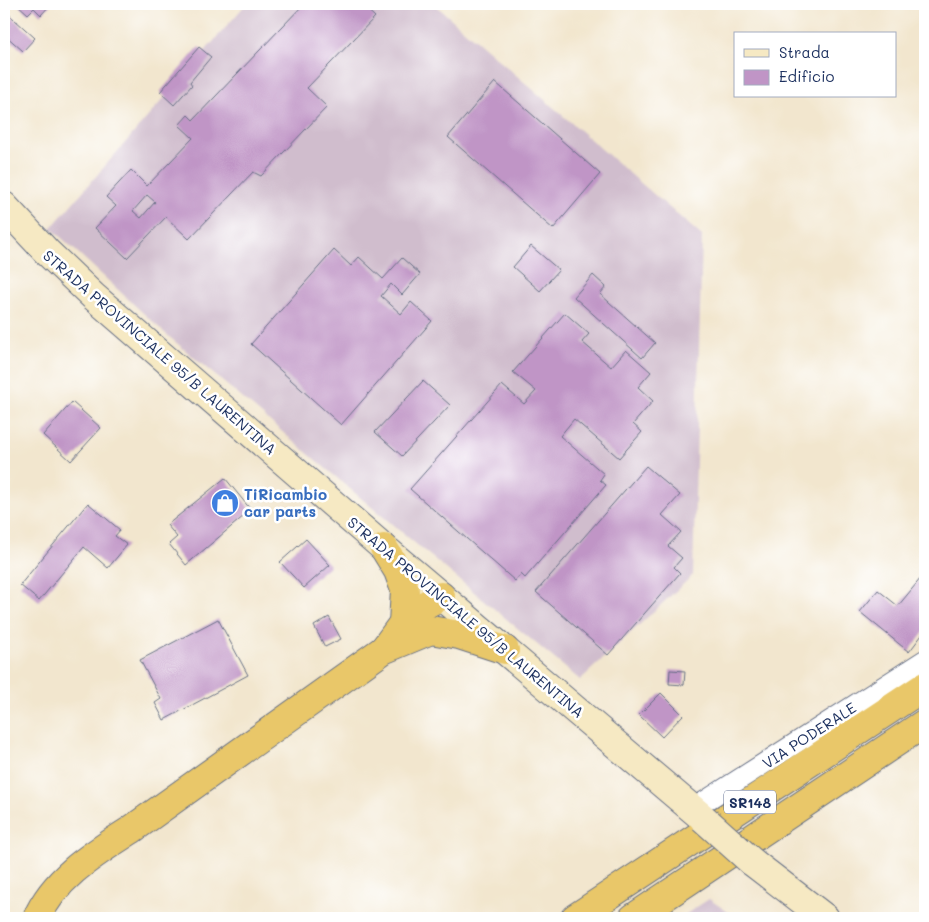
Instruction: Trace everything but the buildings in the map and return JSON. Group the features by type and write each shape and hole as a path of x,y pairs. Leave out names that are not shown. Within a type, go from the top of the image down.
{"highway":[{"path":"384,548 398,571 405,590 403,622"},
{"path":"383,650 403,622 423,606 443,597"},
{"path":"431,630 439,616 443,597"},
{"path":"37,918 43,906 64,878 82,863 383,650 431,630 459,635 505,650"},
{"name":"SR148","path":"575,918 925,686"},
{"name":"SR148","path":"633,918 921,727"}],"main road":[{"name":"STRADA PROVINCIALE 95/B LAURENTINA","path":"4,206 78,282 384,548 698,813 751,861 825,918"}],"street":[{"name":"VIA PODERALE","path":"698,813 925,660"}],"shaded area":[{"path":"246,4 434,4 702,236 693,575 580,680 166,334 51,228"},
{"path":"709,899 737,918 680,918"}],"place":[{"name":"TiRicambio car parts","path":"225,503"}]}
